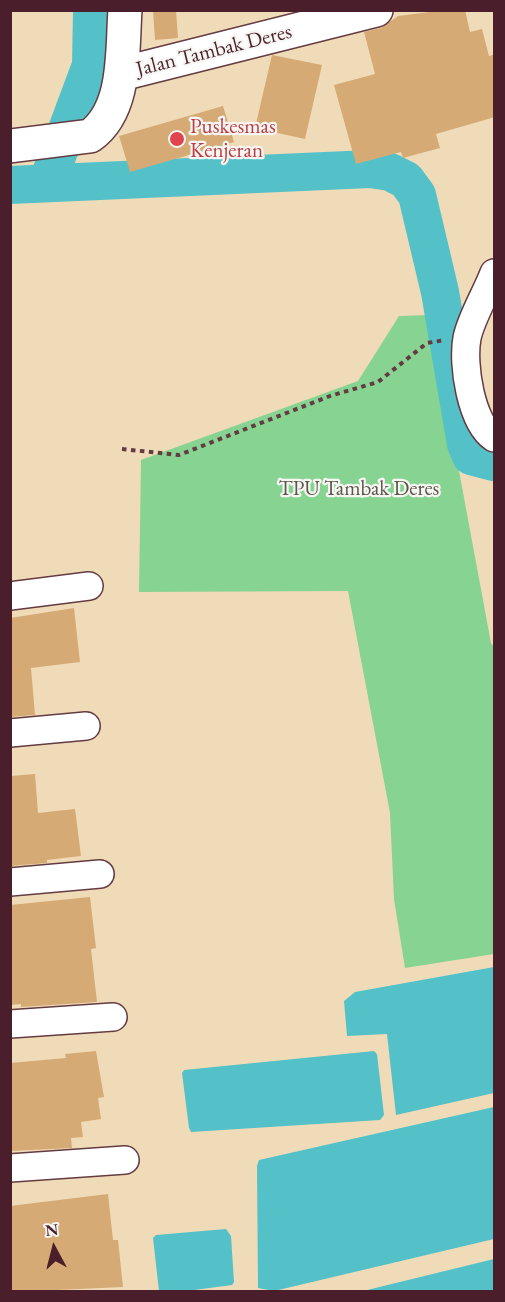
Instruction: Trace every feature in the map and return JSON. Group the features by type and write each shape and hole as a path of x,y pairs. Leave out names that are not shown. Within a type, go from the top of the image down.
{"main road":[{"path":"24,145 90,136 102,125 110,109 121,74 125,10"},
{"name":"Jalan Tambak Deres","path":"121,74 305,20 376,10"}],"street":[{"path":"495,273 472,322 466,354 475,413 488,433 495,438"},
{"path":"10,596 89,586"},
{"path":"10,733 86,726"},
{"path":"10,882 100,874"},
{"path":"10,1024 113,1017"},
{"path":"10,1168 125,1160"}],"path":[{"path":"122,449 179,455 330,396 378,382 427,343"}],"green space":[{"name":"TPU Tambak Deres","path":"430,315 491,643 494,647 494,954 405,968 394,899 390,813 348,591 139,592 141,460 358,381 399,316"}],"water":[{"path":"494,967 494,1093 396,1115 387,1034 347,1036 344,1001 355,992"},
{"path":"374,1051 377,1054 384,1115 380,1120 191,1132 189,1128 182,1073 184,1070"},
{"path":"494,1107 494,1239 274,1291 258,1288 257,1166 259,1160"},
{"path":"226,1229 231,1236 234,1282 232,1285 187,1291 159,1291 153,1238 156,1235"},
{"path":"494,1259 494,1291 363,1291"}],"building":[{"path":"153,10 176,10 178,38 155,40"},
{"path":"465,10 470,32 482,29 489,56 495,54 495,117 436,134 440,148 403,158 401,152 356,164 334,85 375,74 364,32 381,28 398,16"},
{"path":"272,55 322,65 305,139 255,128"},
{"name":"Puskesmas Kenjeran","path":"223,106 234,142 130,172 119,136"},
{"path":"74,608 80,662 31,668 35,715 10,717 10,618"},
{"path":"35,774 38,813 75,809 81,856 47,860 47,863 10,866 10,776"},
{"path":"90,897 96,948 91,949 97,1002 21,1007 21,1004 10,1005 10,905"},
{"path":"96,1051 104,1097 98,1098 101,1119 81,1122 83,1137 71,1138 72,1148 10,1151 10,1063 66,1058 65,1054"},
{"path":"108,1194 113,1240 118,1240 123,1287 12,1292 10,1206"}],"waterway":[{"path":"52,170 91,65 92,10"},
{"path":"10,185 370,169 390,172 406,180 417,195 440,292 466,444 471,456 494,462"}],"place":[{"name":"Puskesmas Kenjeran","path":"177,139"}]}
